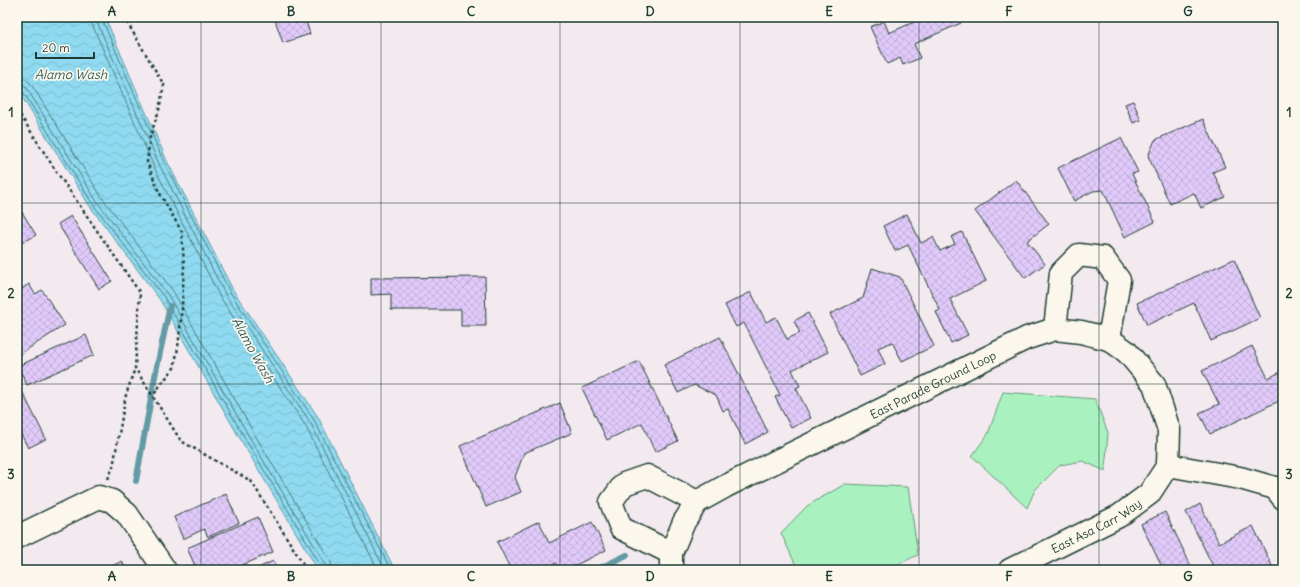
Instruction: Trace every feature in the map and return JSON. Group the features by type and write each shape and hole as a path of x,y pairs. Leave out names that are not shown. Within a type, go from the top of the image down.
{"street":[{"path":"1055,329 1061,273 1079,255 1103,258 1119,280 1109,339"},
{"name":"East Parade Ground Loop","path":"696,502 1027,338 1055,329 1081,332 1109,339 1127,352 1154,384 1169,430 1168,465"},
{"path":"1168,465 1240,478 1275,488 1283,498"},
{"name":"East Asa Carr Way","path":"1010,570 1119,516 1149,494 1168,465"},
{"path":"647,476 696,502 684,522 671,561 621,528 611,502 624,484 647,476"},
{"path":"17,538 99,497 112,501 127,514 165,570"}],"path":[{"path":"124,17 164,84 159,110 150,137 147,162 159,192 182,232 184,265 181,314 174,368 153,396"},
{"path":"17,110 56,171 140,293 135,368 126,395 113,467 99,497"},
{"path":"135,368 181,441 251,481 307,570"}],"green space":[{"path":"1003,392 1095,399 1108,433 1105,471 1083,461 1060,465 1035,490 1027,508 972,456 988,434"},
{"path":"845,484 908,487 918,555 885,570 798,570 781,533 807,506"}],"water":[{"name":"Alamo Wash","path":"17,17 105,17 167,161 233,290 318,417 395,570 318,570 160,300 89,205 17,89"}],"building":[{"path":"274,17 307,17 305,18 310,34 283,43"},
{"path":"925,17 958,17 961,23 914,44 920,58 903,65 900,58 887,64 870,27 884,21 889,33"},
{"path":"1133,101 1141,120 1133,123 1125,104"},
{"path":"1203,119 1225,167 1213,172 1225,197 1201,208 1194,193 1170,204 1148,156 1155,140"},
{"path":"1121,138 1138,172 1132,174 1155,222 1125,237 1103,190 1093,191 1074,201 1058,168"},
{"path":"1016,180 1049,224 1027,241 1045,264 1025,278 975,211"},
{"path":"17,204 36,235 24,242 17,231"},
{"path":"907,214 921,243 933,237 940,251 955,244 951,237 962,232 986,281 950,299 968,335 951,343 936,312 940,310 908,245 895,251 883,226"},
{"path":"71,216 112,281 99,289 58,224"},
{"path":"1234,259 1260,318 1211,341 1194,303 1147,325 1137,303"},
{"path":"872,268 900,277 934,346 902,361 892,342 878,348 885,364 860,376 830,314 863,298"},
{"path":"485,277 486,326 461,326 461,310 391,310 391,294 371,295 371,278"},
{"path":"29,284 35,294 42,290 65,325 17,356 17,292"},
{"path":"751,292 766,322 776,317 787,339 800,333 794,321 808,313 828,352 792,370 800,386 796,388 811,418 791,428 775,397 780,395 744,323 736,327 725,305"},
{"path":"86,335 94,355 27,385 18,366"},
{"path":"720,337 768,432 745,444 728,409 723,411 716,395 694,385 678,393 664,365"},
{"path":"1252,346 1268,378 1283,371 1283,399 1210,434 1199,413 1219,404 1202,371"},
{"path":"639,361 678,441 655,452 642,423 607,440 582,388"},
{"path":"23,393 46,439 28,448 17,426 17,396"},
{"path":"560,403 572,433 524,453 515,477 521,492 486,507 460,446"},
{"path":"226,494 239,523 208,537 204,529 183,539 174,517"},
{"path":"1200,504 1219,543 1253,526 1273,568 1269,570 1215,570 1186,512"},
{"path":"1165,512 1193,570 1162,570 1163,569 1141,524"},
{"path":"258,517 273,552 231,570 214,570 211,566 203,570 197,570 187,548"},
{"path":"539,521 549,543 592,522 606,550 566,570 560,570 556,563 541,570 511,570 497,542"},
{"path":"122,561 126,570 104,570"},
{"path":"273,561 278,570 254,570"},
{"path":"1062,565 1064,570 1051,570"}],"waterway":[{"path":"136,481 156,371 170,306"},
{"path":"596,570 627,555"}]}
